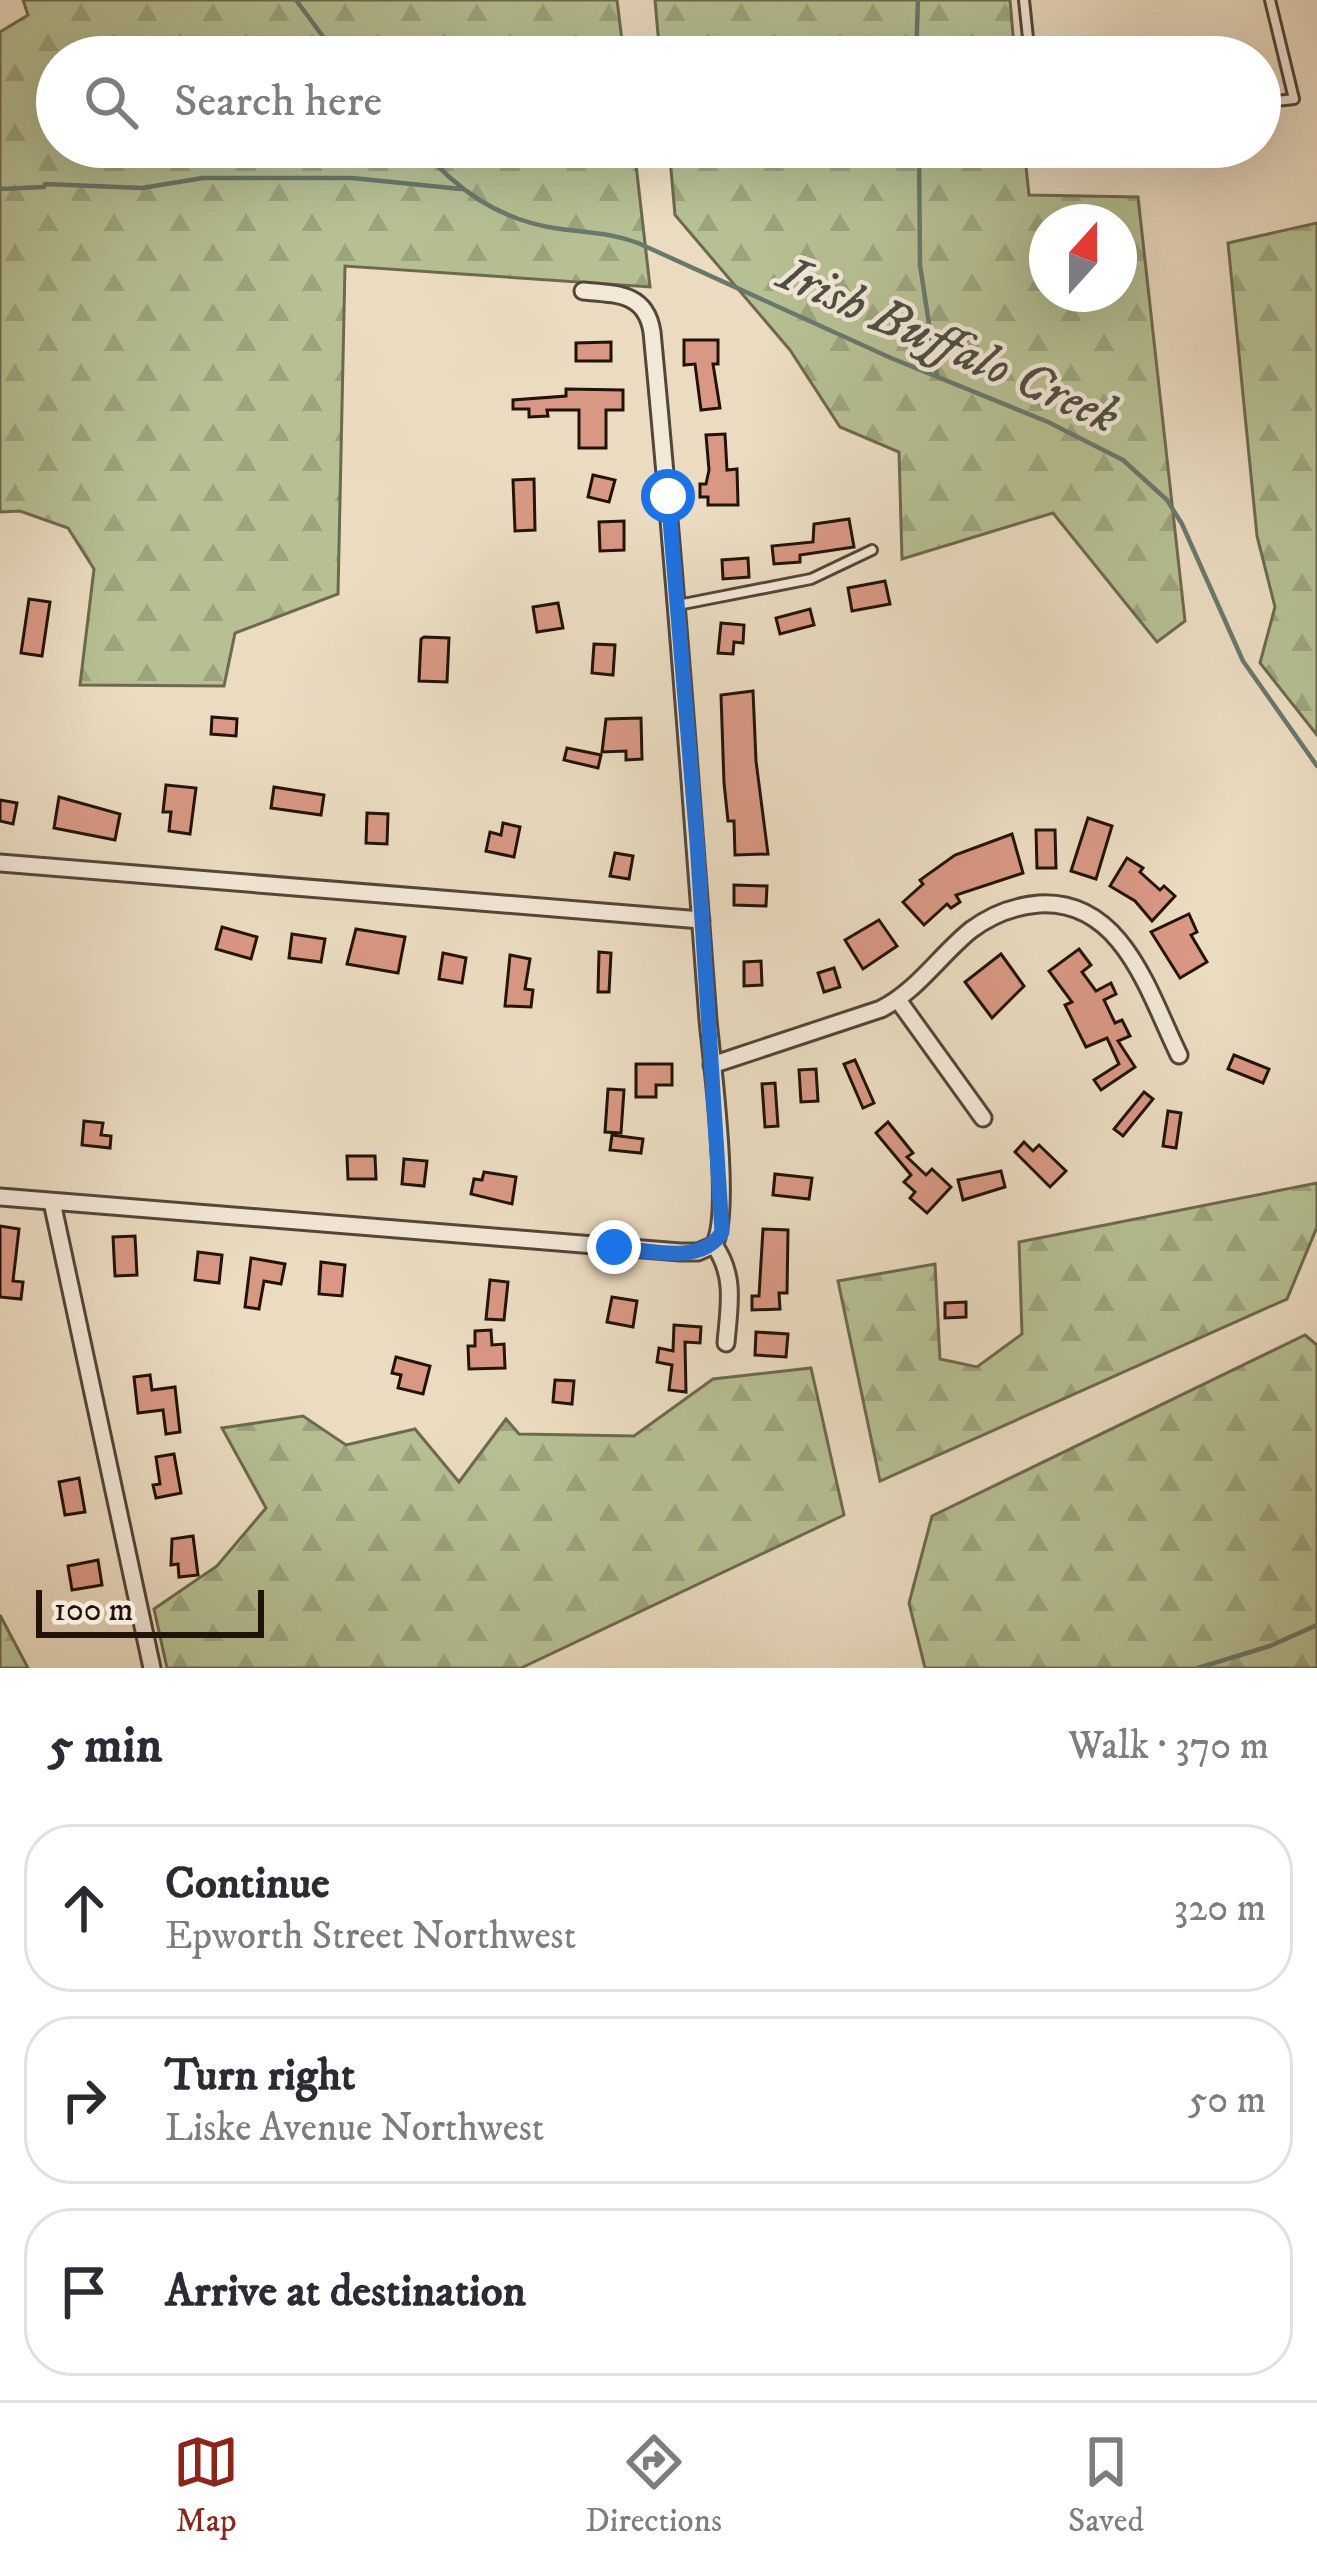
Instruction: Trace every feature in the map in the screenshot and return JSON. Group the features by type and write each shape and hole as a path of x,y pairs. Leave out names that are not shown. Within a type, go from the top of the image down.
{"street":[{"path":"0,1197 661,1251 698,1252 714,1245 722,1232 712,1065 650,314 638,300 622,294 583,290"},
{"path":"0,863 701,920"},
{"path":"712,1065 898,1000 993,916 1022,905 1051,904 1095,916 1117,936 1179,1055"},
{"path":"898,1000 983,1118"},
{"path":"52,1202 152,1668"},
{"path":"714,1245 727,1263 731,1281 726,1342"}],"lane":[{"path":"1024,0 1028,36"},
{"path":"1270,0 1279,36"},
{"path":"1281,45 1294,99 1281,101"},
{"path":"676,605 811,579 872,550"}],"green space":[{"path":"23,0 617,0 621,36 36,36 36,168 636,168 650,287 345,266 338,594 235,633 224,686 80,685 94,569 68,528 20,511 0,512 0,32 28,15"},
{"path":"655,0 1010,0 1013,36 658,36"},
{"path":"671,168 1026,168 1029,195 1138,197 1185,621 1157,642 1053,513 902,559 899,452 840,427 790,350 675,215"},
{"path":"1317,223 1317,735 1260,663 1275,607 1257,536 1228,243"},
{"path":"1317,1183 1317,1227 1287,1299 880,1481 838,1281 935,1264 940,1359 977,1367 1022,1334 1019,1242"},
{"path":"1305,1335 1317,1345 1317,1668 925,1668 909,1603 932,1516"},
{"path":"811,1368 844,1515 521,1668 167,1668 154,1609 217,1566 266,1508 222,1428 303,1416 346,1445 415,1429 459,1482 506,1419 519,1434 634,1436 713,1379"},
{"path":"0,1615 28,1668 0,1668"}],"building":[{"path":"684,340 718,340 718,364 713,364 720,408 701,410 695,364 684,365"},
{"path":"611,342 611,361 576,361 576,343"},
{"path":"566,389 623,390 623,410 606,410 606,448 579,448 579,410 547,410 548,416 529,417 529,409 513,409 513,400 566,396"},
{"path":"725,434 727,470 737,469 738,505 708,505 708,497 700,497 700,484 706,484 709,470 706,435"},
{"path":"593,475 615,480 609,502 588,497"},
{"path":"534,479 535,530 515,531 513,480"},
{"path":"849,519 854,547 774,564 772,546 813,542 814,524"},
{"path":"624,521 624,550 600,551 599,522"},
{"path":"748,558 749,577 723,579 722,560"},
{"path":"885,581 890,604 852,611 848,588"},
{"path":"29,599 50,602 42,656 21,653"},
{"path":"558,603 563,628 537,632 533,607"},
{"path":"810,609 814,625 780,634 776,618"},
{"path":"721,623 744,625 743,643 734,642 733,654 718,653"},
{"path":"424,637 449,638 447,682 419,681"},
{"path":"594,644 615,645 613,675 592,673"},
{"path":"753,691 768,854 735,855 734,821 728,821 724,783 721,695"},
{"path":"212,717 237,719 236,736 211,734"},
{"path":"641,718 642,759 626,760 626,751 602,752 606,719"},
{"path":"567,748 601,755 598,768 564,760"},
{"path":"166,785 196,788 190,834 169,831 171,812 163,812"},
{"path":"274,787 324,795 321,815 271,808"},
{"path":"59,797 120,814 115,840 54,828"},
{"path":"0,800 17,803 13,824 0,821"},
{"path":"367,813 388,814 387,844 366,843"},
{"path":"1088,818 1112,826 1096,879 1071,871"},
{"path":"503,823 520,827 514,857 486,851 490,832 501,835"},
{"path":"1036,830 1055,830 1056,868 1037,868"},
{"path":"1012,834 1023,873 956,895 960,902 951,908 947,904 924,925 903,902 923,884 920,880 955,855"},
{"path":"615,853 633,856 629,879 610,876"},
{"path":"1127,858 1143,868 1140,872 1160,890 1164,886 1175,896 1152,921 1135,901 1110,886"},
{"path":"734,885 767,886 766,906 734,905"},
{"path":"1189,914 1197,932 1191,935 1207,962 1180,978 1151,932"},
{"path":"879,920 897,946 863,969 845,940"},
{"path":"222,927 257,937 251,959 216,949"},
{"path":"356,929 405,937 398,973 347,964"},
{"path":"292,934 325,939 321,962 289,958"},
{"path":"1079,949 1091,965 1082,972 1096,991 1111,983 1116,994 1104,1000 1115,1023 1122,1020 1130,1036 1118,1041 1135,1067 1101,1090 1094,1080 1119,1064 1107,1038 1086,1047 1065,1005 1072,1002 1049,971"},
{"path":"599,952 611,953 609,992 598,992"},
{"path":"443,953 466,958 462,983 439,979"},
{"path":"1001,954 1024,986 992,1018 965,982"},
{"path":"510,955 530,959 525,989 533,990 531,1007 505,1006"},
{"path":"761,961 762,985 744,986 744,962"},
{"path":"834,968 840,987 824,992 818,973"},
{"path":"1234,1055 1269,1069 1263,1083 1228,1069"},
{"path":"855,1060 874,1103 863,1108 844,1064"},
{"path":"636,1064 672,1064 672,1085 656,1085 656,1097 636,1097"},
{"path":"816,1069 818,1101 801,1102 799,1070"},
{"path":"775,1083 778,1126 765,1127 762,1084"},
{"path":"608,1089 624,1090 621,1133 605,1132"},
{"path":"1144,1092 1153,1099 1123,1136 1114,1129"},
{"path":"1168,1111 1181,1113 1176,1148 1163,1146"},
{"path":"84,1121 103,1123 101,1135 111,1136 110,1148 82,1145"},
{"path":"888,1122 913,1153 907,1157 926,1175 932,1169 951,1187 927,1213 910,1198 915,1192 904,1182 911,1175 876,1133"},
{"path":"612,1135 643,1139 641,1153 610,1150"},
{"path":"1024,1142 1033,1151 1039,1145 1066,1171 1050,1187 1015,1152"},
{"path":"347,1156 375,1156 376,1179 348,1179"},
{"path":"404,1159 427,1161 424,1186 402,1184"},
{"path":"1001,1171 1005,1187 963,1200 958,1180"},
{"path":"484,1172 516,1177 512,1204 471,1194 474,1179 482,1180"},
{"path":"775,1174 812,1178 809,1199 773,1195"},
{"path":"0,1226 19,1229 13,1281 23,1282 21,1299 0,1297"},
{"path":"763,1229 788,1230 787,1293 779,1293 780,1309 752,1310 752,1296 759,1296"},
{"path":"135,1236 137,1275 115,1276 113,1237"},
{"path":"198,1252 222,1255 219,1283 195,1280"},
{"path":"251,1258 285,1264 281,1284 264,1281 259,1309 245,1307"},
{"path":"321,1262 345,1265 342,1296 319,1294"},
{"path":"490,1280 508,1282 504,1320 486,1319"},
{"path":"612,1297 637,1301 633,1327 607,1322"},
{"path":"966,1302 966,1317 945,1318 945,1303"},
{"path":"674,1325 701,1327 700,1343 685,1342 686,1392 669,1390 672,1365 657,1362 659,1348 673,1351"},
{"path":"491,1330 492,1345 504,1344 505,1368 469,1369 468,1346 475,1346 475,1331"},
{"path":"756,1332 788,1334 786,1357 755,1355"},
{"path":"396,1357 430,1366 423,1394 398,1388 401,1375 392,1373"},
{"path":"150,1375 152,1390 175,1387 180,1432 166,1434 163,1410 138,1413 134,1377"},
{"path":"555,1380 574,1381 572,1404 553,1402"},
{"path":"174,1454 181,1493 156,1498 153,1485 160,1484 156,1457"},
{"path":"79,1478 85,1512 65,1515 59,1482"},
{"path":"193,1536 198,1575 179,1577 178,1564 171,1565 172,1539"},
{"path":"98,1560 102,1585 72,1590 68,1566"}],"waterway":[{"name":"Irish Buffalo Creek","path":"296,0 323,36"},
{"path":"917,36 918,0"},
{"name":"Irish Buffalo Creek","path":"440,168 480,200 515,218 638,243 891,358 1048,422 1123,460 1167,500 1243,661 1317,766"},
{"path":"919,168 920,265 937,376"},
{"path":"0,189 45,184 142,188 203,178 352,178 461,189"},
{"path":"1198,1668 1270,1646 1317,1625"}],"route":[{"path":"614,1247 698,1252 714,1245 722,1232 697,842 668,496"}]}
